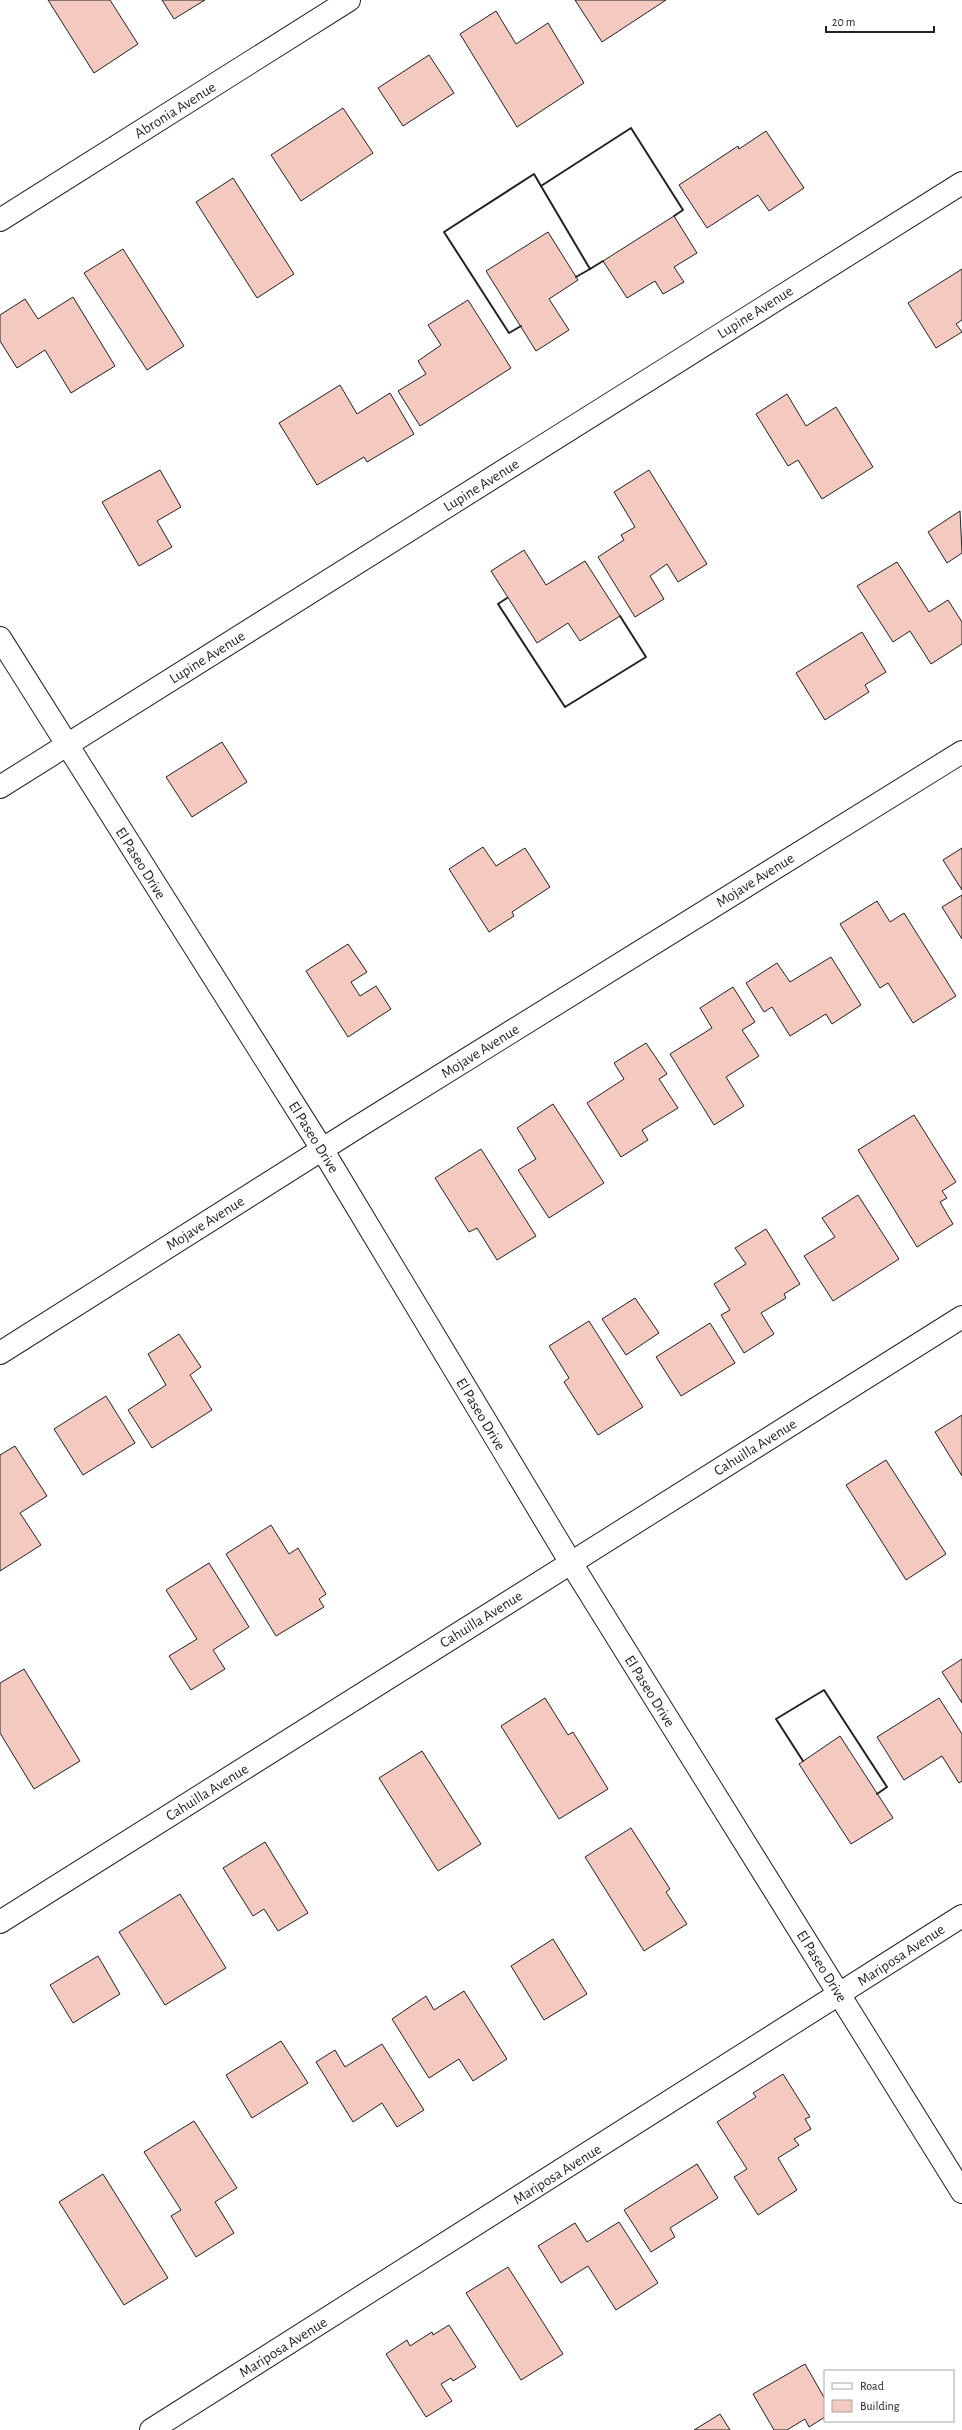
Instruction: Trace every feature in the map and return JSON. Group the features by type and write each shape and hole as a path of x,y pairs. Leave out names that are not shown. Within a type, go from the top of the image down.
{"street":[{"name":"Abronia Avenue","path":"0,220 349,0"},
{"name":"Lupine Avenue","path":"0,787 962,183"},
{"name":"El Paseo Drive","path":"0,638 66,745 322,1149 570,1563 962,2192"},
{"name":"Mojave Avenue","path":"0,1353 322,1149 962,752"},
{"name":"Cahuilla Avenue","path":"0,1922 962,1317"},
{"name":"Mariposa Avenue","path":"151,2430 840,1995 962,1916"}],"building":[{"path":"48,0 110,0 138,44 94,73"},
{"path":"162,0 205,0 174,19"},
{"path":"575,0 666,0 602,42"},
{"path":"496,11 516,44 548,23 584,83 517,127 460,34"},
{"path":"429,55 454,93 403,126 378,88"},
{"path":"343,108 373,153 301,201 271,155"},
{"path":"766,131 804,188 769,211 758,195 707,228 679,185 738,146 739,149"},
{"path":"233,178 294,274 257,298 196,202"},
{"path":"674,216 697,253 674,267 684,282 663,294 655,281 627,298 603,261"},
{"path":"548,232 578,280 549,299 569,330 536,351 486,271"},
{"path":"123,249 184,346 147,370 84,273"},
{"path":"962,269 962,320 956,324 962,332 936,348 908,303"},
{"path":"73,297 115,366 71,393 45,350 17,368 0,341 0,315 25,299 38,319"},
{"path":"468,300 511,368 420,426 398,391 426,374 418,361 441,345 428,325"},
{"path":"340,385 357,414 390,393 414,434 367,462 364,457 317,485 279,423"},
{"path":"787,394 806,426 836,407 873,467 822,499 798,460 788,466 756,414"},
{"path":"160,470 181,507 157,521 172,547 139,566 102,502"},
{"path":"649,470 707,564 678,582 667,564 650,576 664,599 635,617 598,557 624,540 621,535 635,527 614,492"},
{"path":"960,511 962,553 947,563 928,532"},
{"path":"524,550 546,585 585,561 620,616 580,641 568,623 537,643 491,571"},
{"path":"897,562 929,612 948,600 962,622 962,644 931,664 910,631 893,642 857,586"},
{"path":"862,632 886,672 865,685 869,692 825,720 796,673"},
{"path":"222,742 247,782 192,817 166,777"},
{"path":"483,847 496,866 525,848 550,887 512,912 514,916 489,932 449,869"},
{"path":"962,848 962,890 943,860"},
{"path":"962,895 962,939 942,907"},
{"path":"877,901 890,922 904,913 956,996 913,1023 888,983 880,988 840,924"},
{"path":"348,944 367,972 351,982 360,996 376,986 391,1009 348,1037 306,971"},
{"path":"831,957 861,1005 832,1024 826,1014 790,1036 772,1007 764,1012 746,983 777,963 790,982"},
{"path":"733,987 755,1022 742,1030 759,1056 726,1077 744,1106 714,1125 670,1054 712,1028 700,1008"},
{"path":"646,1043 667,1074 659,1079 678,1108 642,1130 648,1140 621,1157 587,1103 624,1079 614,1063"},
{"path":"553,1104 604,1183 549,1218 518,1170 536,1159 517,1128"},
{"path":"914,1115 956,1182 942,1191 947,1198 940,1202 953,1224 917,1247 858,1150"},
{"path":"481,1149 536,1236 497,1260 477,1228 469,1232 435,1178"},
{"path":"858,1195 899,1259 833,1301 804,1256 835,1237 822,1218"},
{"path":"766,1229 800,1284 784,1294 786,1298 761,1313 774,1334 744,1353 721,1315 730,1310 714,1284 746,1264 735,1248"},
{"path":"635,1298 659,1333 626,1355 602,1319"},
{"path":"589,1321 643,1407 598,1435 564,1382 569,1378 549,1346"},
{"path":"710,1323 735,1363 681,1396 656,1357"},
{"path":"179,1334 201,1367 190,1375 212,1410 152,1448 128,1410 166,1385 148,1354"},
{"path":"106,1396 135,1443 83,1475 54,1429"},
{"path":"962,1415 962,1476 935,1432"},
{"path":"15,1446 47,1496 20,1513 41,1545 0,1571 0,1455"},
{"path":"886,1460 946,1554 906,1580 846,1485"},
{"path":"271,1525 289,1554 298,1548 326,1594 319,1599 324,1607 276,1636 226,1554"},
{"path":"209,1563 249,1627 213,1650 225,1669 191,1690 169,1656 197,1639 166,1590"},
{"path":"962,1659 962,1703 942,1672"},
{"path":"24,1669 80,1761 34,1789 0,1733 0,1683"},
{"path":"545,1698 568,1735 573,1732 608,1789 559,1819 501,1726"},
{"path":"939,1698 962,1734 962,1781 959,1783 942,1756 904,1780 877,1737"},
{"path":"840,1736 893,1818 851,1844 799,1764"},
{"path":"422,1751 481,1844 438,1871 379,1778"},
{"path":"631,1828 670,1889 666,1892 687,1924 644,1951 585,1857"},
{"path":"265,1842 308,1913 278,1931 264,1909 253,1916 223,1868"},
{"path":"180,1894 226,1968 165,2005 119,1932"},
{"path":"553,1939 587,1994 544,2020 511,1966"},
{"path":"98,1956 120,1994 73,2023 50,1985"},
{"path":"464,1991 507,2059 473,2081 459,2059 429,2078 392,2019 426,1996 434,2010"},
{"path":"281,2041 308,2083 252,2118 226,2075"},
{"path":"382,2044 424,2110 397,2127 382,2103 353,2122 316,2062 335,2050 345,2067"},
{"path":"783,2074 810,2117 805,2119 811,2129 794,2139 799,2145 778,2158 797,2190 758,2215 734,2177 747,2169 717,2122 756,2097 753,2093"},
{"path":"194,2121 237,2188 215,2202 234,2233 196,2257 171,2216 181,2210 144,2152"},
{"path":"697,2164 718,2198 670,2228 675,2237 651,2252 624,2210"},
{"path":"103,2174 168,2278 124,2305 59,2202"},
{"path":"619,2222 658,2283 616,2310 588,2266 561,2283 538,2246 575,2223 587,2242"},
{"path":"508,2267 563,2354 521,2380 466,2293"},
{"path":"449,2325 476,2367 453,2381 451,2378 441,2384 452,2401 426,2417 386,2354 407,2340 410,2346 432,2332 433,2335"},
{"path":"805,2364 824,2397 824,2418 809,2427 805,2419 787,2430 774,2430 753,2394"},
{"path":"720,2414 730,2430 694,2430"}],"wall":[{"path":"603,261 590,269 541,186 631,128 683,210 674,216"},
{"path":"521,326 509,333 444,232 534,174 541,186"},
{"path":"576,277 590,269"},
{"path":"507,598 498,604 565,707 646,657 620,616"},
{"path":"803,1761 776,1719 824,1690 887,1787 877,1794"}]}
